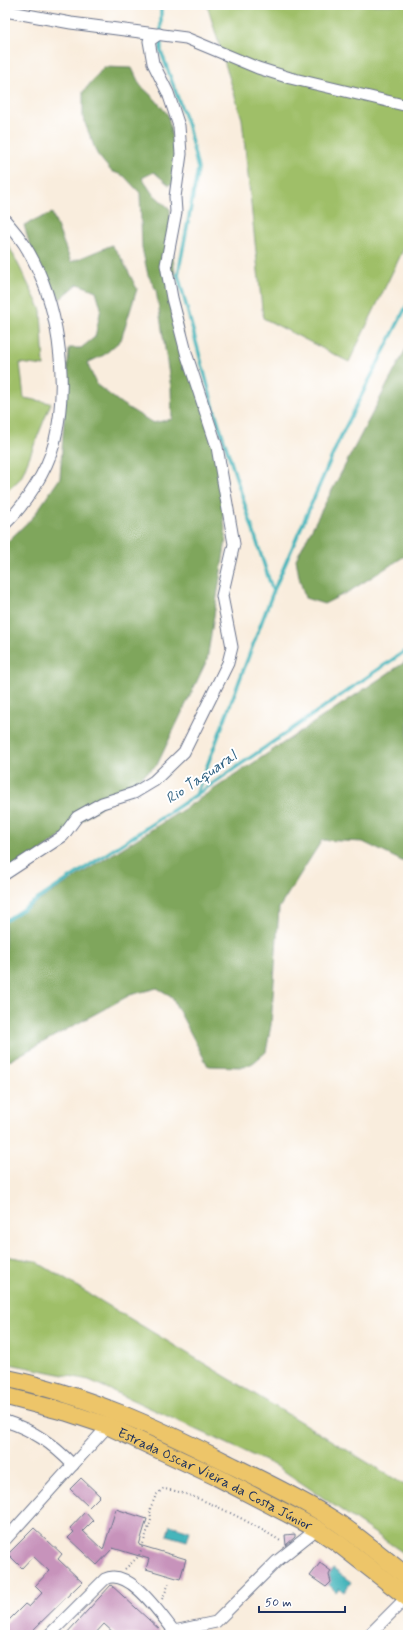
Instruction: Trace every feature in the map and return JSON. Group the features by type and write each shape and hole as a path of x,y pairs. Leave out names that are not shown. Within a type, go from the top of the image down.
{"main road":[{"name":"Estrada Oscar Vieira da Costa Júnior","path":"5,1378 87,1400 160,1430 212,1455 288,1493 334,1521 408,1577"},
{"name":"Estrada Oscar Vieira da Costa Júnior","path":"5,1396 66,1412 108,1426 217,1477 317,1529 339,1544 408,1598"}],"street":[{"path":"5,11 31,10 71,23 194,40 236,60 290,78 408,106"},
{"path":"5,874 63,836 77,817 102,803 134,793 154,781 184,752 228,663 232,647 222,596 234,544 223,477 217,447 187,356 172,298 166,264 176,212 175,197 181,154 179,126 168,93 153,63 149,41 164,35"},
{"path":"5,220 24,244 47,294 58,344 62,384 60,410 54,445 45,468 31,490 5,524"},
{"path":"5,1421 24,1427 40,1436 58,1448 73,1465"},
{"path":"5,1540 108,1426"},
{"path":"50,1635 105,1580 111,1576 118,1576 134,1586 154,1607 172,1633 216,1622 277,1561 304,1541 317,1529"},
{"path":"369,1635 408,1598"}],"path":[{"path":"118,1576 139,1556 151,1520 150,1509 156,1495 163,1489 177,1490 221,1509 273,1536 292,1549"},
{"path":"154,1607 161,1601 170,1582"}],"green space":[{"path":"207,5 408,5 408,240 349,362 263,318 242,119"},
{"path":"104,67 132,68 140,85 155,99 168,115 176,162 175,183 169,185 154,172 142,178 152,193 170,209 171,240 183,342 217,447 226,540 207,660 157,765 5,878 5,544 33,517 60,478 69,348 81,348 95,337 101,308 96,291 78,284 60,299 33,256 24,225 52,213 71,262 112,245 122,259 137,289 121,340 104,355 87,363 97,385 122,404 153,423 172,419 171,388 156,290 148,275 142,248 140,193 124,176 111,171 97,154 83,118 83,92"},
{"path":"5,238 41,310 44,366 20,363 24,398 51,403 21,478 5,493"},
{"path":"408,345 408,554 350,591 324,604 305,598 296,559"},
{"path":"408,660 408,864 363,842 322,840 279,908 271,1025 266,1052 253,1063 244,1067 208,1066 171,996 157,988 130,995 5,1063 5,922 184,809"},
{"path":"5,1256 35,1261 408,1487 408,1556 278,1467 89,1380 5,1363"}],"water":[{"path":"170,1525 190,1531 187,1541 167,1535"},
{"path":"333,1569 351,1582 344,1592 339,1588 336,1592 329,1585 331,1579 329,1575"}],"building":[{"path":"81,1478 100,1496 89,1507 70,1489"},
{"path":"116,1509 147,1519 139,1545 186,1559 180,1579 146,1569 149,1559 113,1548 97,1565 68,1538 74,1532 70,1528 85,1512 93,1521 83,1531 103,1550"},
{"path":"34,1528 62,1554 58,1559 82,1582 28,1635 5,1635 5,1624 25,1604 29,1607 42,1593 35,1586 49,1571 33,1556 22,1568 8,1554"},
{"path":"295,1534 295,1537 286,1545 285,1535"},
{"path":"320,1563 331,1571 329,1575 331,1582 326,1587 310,1576"},
{"path":"111,1585 160,1630 156,1635 116,1635 104,1624 94,1635 65,1635"}],"waterway":[{"path":"161,5 161,51 188,126 198,169 178,275 214,409 273,592 196,795"},
{"path":"273,592 340,438 408,303"},
{"name":"Rio Taquaral","path":"5,921 196,795 408,649"}]}
